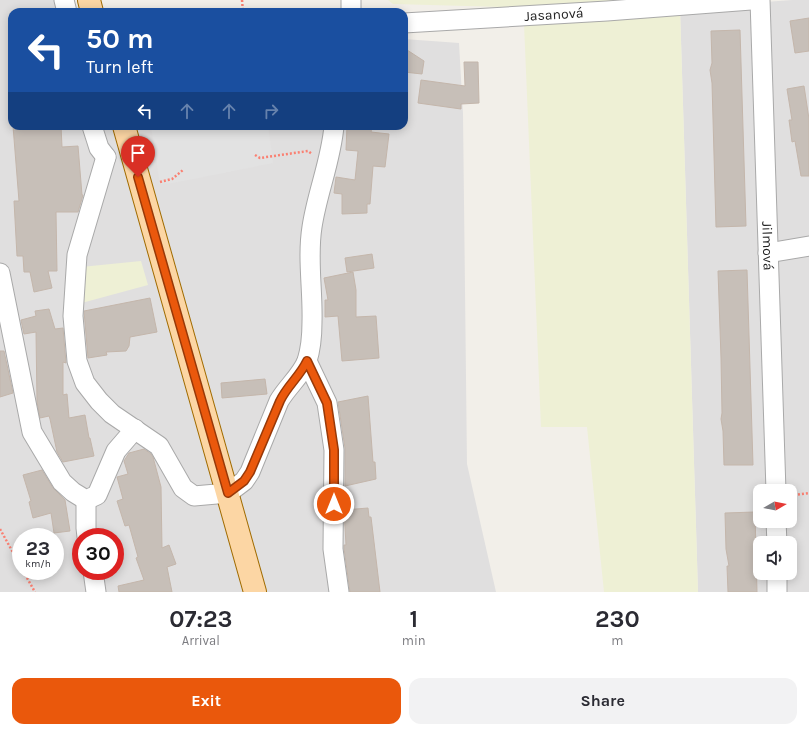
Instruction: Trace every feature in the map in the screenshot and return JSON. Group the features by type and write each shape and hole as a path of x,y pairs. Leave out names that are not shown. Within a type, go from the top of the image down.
{"main road":[{"path":"125,130 255,592"}],"street":[{"name":"Jasanová","path":"408,23 607,11 751,0"},
{"name":"Jilmová","path":"760,0 776,484"},
{"path":"93,130 99,148 106,157"},
{"path":"106,157 77,255 73,316 76,361 85,383 99,401 112,414 159,446 183,488 194,496 228,493 244,481 250,472 284,393 307,361 312,338 310,258 312,229 333,130"},
{"path":"106,157 132,156"},
{"path":"768,253 809,246"},
{"path":"0,273 32,432 62,482 73,492 86,500"},
{"path":"307,361 327,403 334,450 333,549 339,592"},
{"path":"86,500 97,495 116,451 135,429"},
{"path":"86,500 86,528"},
{"path":"94,580 96,592"},
{"path":"777,580 777,592"}],"path":[{"path":"255,155 260,158 308,151 326,167"},
{"path":"158,183 172,179 182,170"},
{"path":"797,495 809,494"},
{"path":"0,529 12,551"},
{"path":"28,580 35,592"}],"shaded area":[{"path":"0,0 54,0 56,8 8,8 8,130 408,130 408,39 459,43 463,114 467,464 496,592 0,592"},
{"path":"809,0 809,592 698,592 680,8"},
{"path":"152,130 269,130 273,163 173,183 160,184"}],"green space":[{"path":"388,0 629,0 504,7 393,4"},
{"path":"680,8 698,592 604,592 587,427 541,427 524,24"},
{"path":"141,261 148,285 78,304 81,267"}],"building":[{"path":"809,18 809,51 795,53 790,21"},
{"path":"740,30 746,226 716,227 712,83 710,70 712,63 711,31"},
{"path":"408,51 424,61 422,74 408,72"},
{"path":"464,62 478,62 479,103 461,104 461,109 418,103 421,80 465,86"},
{"path":"804,86 809,119 809,176 801,176 795,141 792,142 789,120 792,120 787,89"},
{"path":"13,130 61,130 62,147 78,146 83,195 78,212 56,212 57,271 48,271 52,288 34,292 30,272 24,272 23,256 17,256 14,201 19,201"},
{"path":"347,130 371,130 371,132 389,134 385,167 373,166 370,204 367,204 367,213 342,214 342,194 334,193 336,177 355,180 358,151 346,150"},
{"path":"372,254 374,268 347,272 345,258"},
{"path":"747,270 753,465 724,465 723,431 721,419 721,358 718,271"},
{"path":"353,272 356,290 356,317 376,316 379,358 342,361 338,316 325,317 325,300 328,300 324,278"},
{"path":"150,298 157,332 130,337 129,346 126,351 106,352 107,355 88,358 84,311"},
{"path":"49,309 55,329 63,328 66,363 63,362 63,395 67,394 69,418 85,415 94,456 63,462 57,452 49,416 40,418 37,402 36,332 24,334 21,320 36,316 35,311"},
{"path":"0,351 4,351 13,393 0,397"},
{"path":"265,379 267,394 222,398 221,383"},
{"path":"368,396 373,462 375,462 376,479 345,486 345,448 338,402"},
{"path":"144,449 153,457 161,487 162,548 169,545 176,564 167,567 172,592 119,592 118,586 144,580 136,558 138,557 129,525 125,526 117,501 123,499 117,477 128,474 124,461 129,453"},
{"path":"42,470 53,488 65,500 70,531 64,532 64,528 53,528 51,513 33,518 29,502 31,501 23,475"},
{"path":"368,508 369,517 371,517 380,592 350,592 344,548 344,545 346,545 344,510"},
{"path":"753,512 753,528 755,528 756,536 753,536 753,580 757,580 757,592 728,592 727,566 729,566 726,549 725,513"}],"route":[{"path":"138,177 228,493 244,481 250,472 284,393 307,361 327,403 334,450 334,504"}]}
